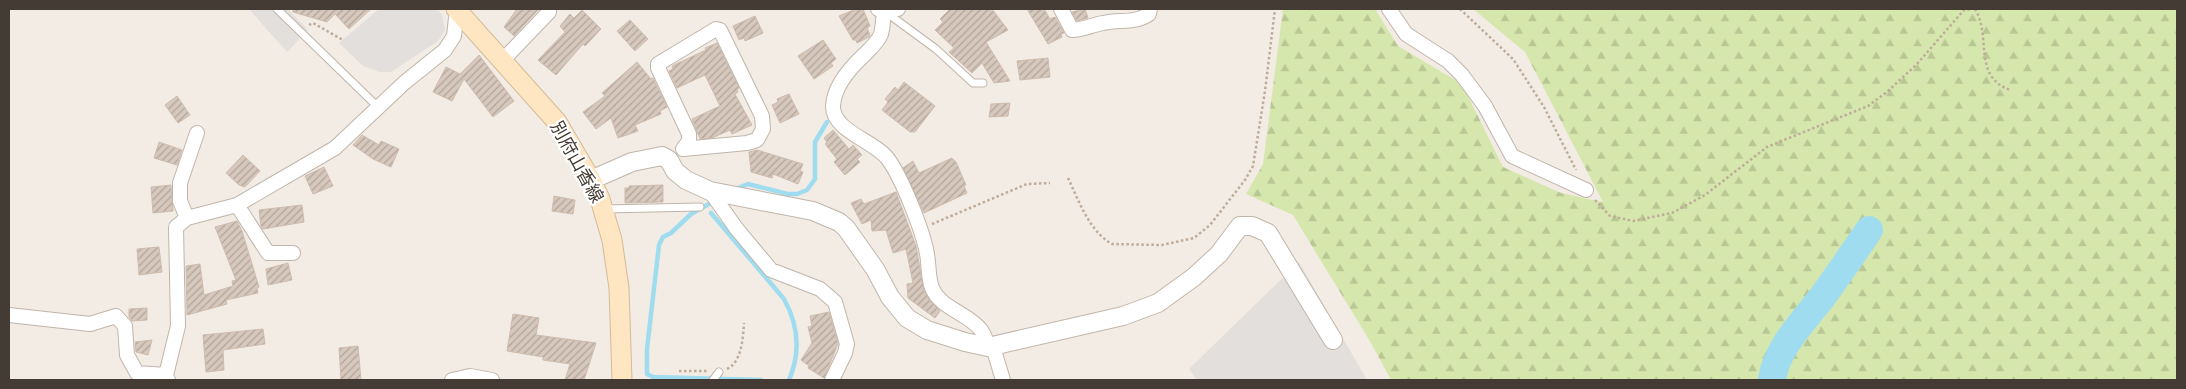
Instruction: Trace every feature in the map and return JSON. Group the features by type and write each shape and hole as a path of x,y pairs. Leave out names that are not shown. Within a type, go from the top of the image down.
{"main road":[{"name":"別府山香線","path":"457,9 557,122 591,180 603,209 612,240 619,288 622,380"}],"street":[{"path":"9,315 90,324 116,316 125,326 127,355 136,374 167,378 178,326 176,227 187,218 237,205 334,148 445,50 454,36 457,9"},
{"path":"502,61 549,12 549,9"},
{"path":"1061,9 1070,28 1076,30 1104,22 1130,22 1141,19 1149,14 1150,9"},
{"path":"1389,9 1406,34 1448,61 1462,74 1485,106 1512,156 1586,190"},
{"path":"886,10 881,34 871,49 847,73 840,83 833,107 836,117 845,128 866,140 888,158 921,230 927,253 932,288 950,308 970,320 980,329 991,347 1003,380"},
{"path":"591,180 632,162 662,156 683,149 747,143 757,140 762,129 762,116 720,30 716,29 658,64 658,68 689,134 689,141 683,149"},
{"path":"187,218 180,201 180,183 197,133"},
{"path":"662,156 669,160 675,171 686,180 710,191 828,216 846,228 875,269 890,297 907,318 927,330 965,342 991,347 1123,316 1158,302 1194,277 1218,254 1240,226 1252,226 1268,233 1333,340"},
{"path":"710,191 736,228 771,270 820,289 835,302 847,344 845,353 832,380"},
{"path":"237,205 268,253 293,253"},
{"path":"452,380 470,376 492,380"}],"lane":[{"path":"277,9 378,108"},
{"path":"886,10 936,49 973,83 983,82"},
{"path":"603,209 700,207"},
{"path":"714,380 718,372"}],"path":[{"path":"1068,178 1086,216 1106,240 1112,244 1162,245 1194,238 1210,225 1226,206 1252,166 1265,91 1275,9"},
{"path":"1460,9 1501,46 1523,73 1548,115 1586,190 1610,216 1633,221 1672,213 1705,195 1767,147 1868,106 1918,64 1964,10 1973,9 1982,24 1983,51 1988,70 1998,86 2010,90"},
{"path":"305,27 313,23 344,40"},
{"path":"921,230 1027,184 1050,183"},
{"path":"679,371 718,372 731,367 742,344 744,323"}],"green space":[{"path":"1283,9 1375,9 1398,46 1462,84 1503,167 1561,193 1603,202 1525,52 1473,9 2177,9 2177,380 1391,380 1371,343 1293,215 1246,194 1263,164"}],"shaded area":[{"path":"249,9 288,9 308,30 287,52"},
{"path":"379,9 437,9 442,14 445,30 438,41 391,72 380,72 363,66 339,43"},
{"path":"1299,262 1367,380 1197,380 1189,369"}],"building":[{"path":"293,9 371,9 349,29 335,14 327,22 293,12"},
{"path":"517,9 539,9 514,36 504,27"},
{"path":"856,9 863,9 870,26 867,28 869,37 857,43 856,40 853,40 839,16"},
{"path":"950,9 992,9 1008,30 986,42 1010,81 994,83 982,63 972,73 949,52 954,48 935,30 943,22 940,19"},
{"path":"1027,9 1044,9 1050,19 1055,17 1064,33 1061,34 1062,37 1048,44"},
{"path":"1085,9 1088,18 1077,21 1072,12"},
{"path":"582,10 601,29 585,46 583,44 556,75 538,60 565,32 560,26 570,14 574,18"},
{"path":"755,16 763,33 745,41 744,38 739,40 733,26"},
{"path":"630,20 648,39 635,51 617,31"},
{"path":"823,40 836,59 831,63 833,66 814,79 798,56"},
{"path":"717,43 739,88 735,94 752,125 732,134 730,130 712,138 700,139 692,119 720,106 705,75 677,88 669,71 673,69 672,66"},
{"path":"479,55 514,101 493,117 464,79 452,101 433,92 446,67 460,74"},
{"path":"1048,58 1050,77 1020,80 1017,61"},
{"path":"637,62 651,79 653,78 667,107 660,111 661,114 635,125 638,131 618,138 611,118 596,129 583,112 605,96 602,93"},
{"path":"904,82 935,106 915,132 910,132 882,110 888,102 885,99 895,87 898,90"},
{"path":"789,94 799,114 780,123 772,105 778,102 777,99"},
{"path":"177,96 190,115 178,123 165,105"},
{"path":"1010,103 1008,116 989,117 991,104"},
{"path":"833,130 849,149 853,145 862,155 857,159 860,162 845,175 834,162 837,159 825,144 827,142 824,138"},
{"path":"362,135 379,145 381,141 399,149 391,167 373,159 353,145"},
{"path":"159,142 182,150 177,165 154,158"},
{"path":"757,150 803,164 800,171 803,172 798,184 773,174 772,178 751,172 749,152"},
{"path":"243,155 260,171 245,187 239,185 226,173"},
{"path":"952,158 956,162 966,185 964,186 967,193 924,213 903,168 913,161 919,173"},
{"path":"324,167 333,186 313,194 305,176"},
{"path":"171,185 173,211 153,213 151,187"},
{"path":"663,185 663,202 625,203 625,188 629,188 629,186"},
{"path":"896,192 916,246 924,291 930,301 940,311 935,318 908,298 907,284 913,283 906,249 893,253 886,230 872,231 871,220 862,224 851,203 861,199 864,204"},
{"path":"554,196 575,200 573,214 552,211"},
{"path":"302,205 304,222 263,229 261,226 259,210"},
{"path":"237,221 242,231 259,287 257,288 258,293 226,300 227,304 187,315 186,266 200,264 204,295 233,286 232,281 236,280 215,227"},
{"path":"159,247 162,272 139,275 137,249"},
{"path":"288,263 292,280 268,285 266,269"},
{"path":"147,308 147,320 132,321 129,317 129,309"},
{"path":"829,312 838,344 824,378 808,368 809,366 801,360 812,343 808,327 812,326 810,316"},
{"path":"513,314 539,318 536,335 596,343 584,380 565,380 570,364 543,360 543,357 507,351"},
{"path":"263,329 265,344 223,350 224,370 206,372 203,335"},
{"path":"152,340 148,355 136,352 135,342"},
{"path":"358,346 361,380 341,380 339,348"}],"waterway":[{"path":"733,190 748,184 788,194 797,194 807,190 815,179 815,142 827,122"},
{"path":"716,200 691,214 671,233 663,237 659,245 647,349 647,374 653,377 761,380"},
{"path":"711,213 784,299 789,309 797,339 793,370 789,380"},
{"path":"1772,380 1779,357 1792,335 1823,296 1869,230"},
{"path":"1763,380 1773,368"}]}
